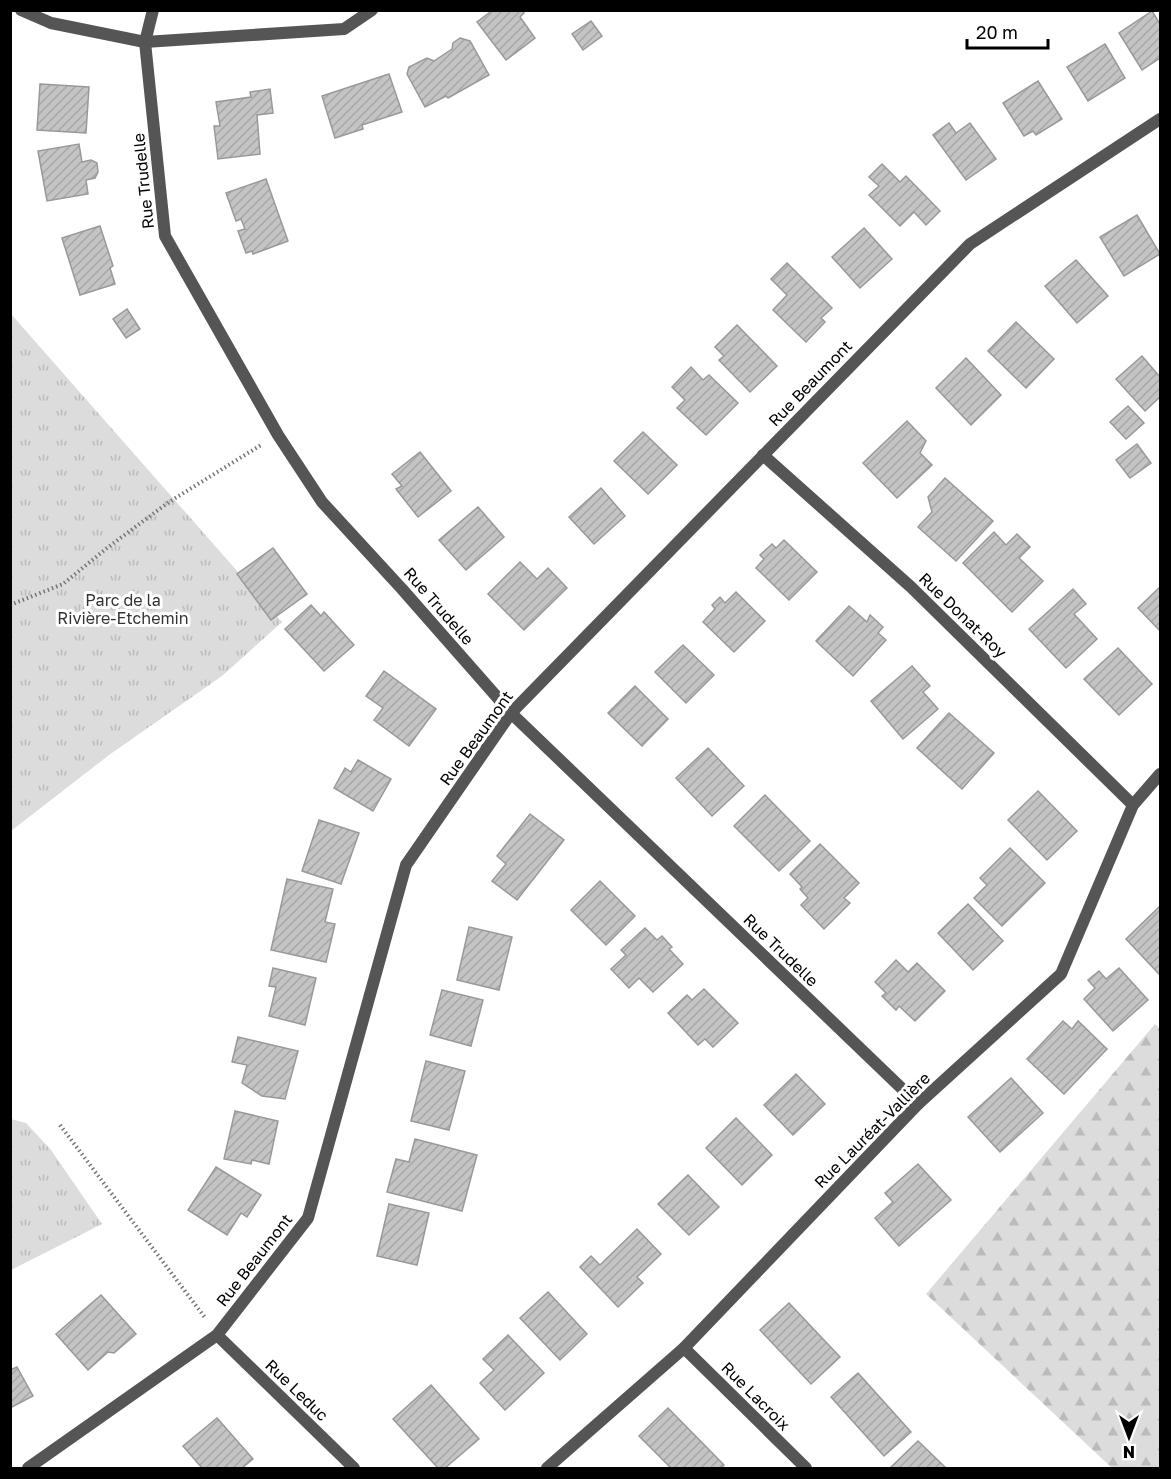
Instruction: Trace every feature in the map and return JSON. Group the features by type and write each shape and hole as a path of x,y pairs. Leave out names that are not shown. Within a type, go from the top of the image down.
{"street":[{"path":"21,10 51,23 146,42 344,29 372,10"},
{"name":"Rue Trudelle","path":"153,10 146,42 165,236 278,435 322,502 511,713 918,1104"},
{"name":"Rue Beaumont","path":"28,1468 218,1335 308,1218 406,865 511,713 970,244 1161,119"},
{"name":"Rue Donat-Roy","path":"763,455 911,587 1134,805"},
{"name":"Rue Lauréat-Vallière","path":"547,1468 684,1348 918,1104 1061,974 1134,805 1161,774"},
{"name":"Rue Leduc","path":"218,1335 354,1468"},
{"name":"Rue Lacroix","path":"684,1348 806,1468"}],"path":[{"path":"10,605 63,584 107,548 170,502 278,435"},
{"path":"60,1125 218,1335"}],"green space":[{"name":"Parc de la Rivière-Etchemin","path":"11,314 282,622 222,676 109,755 11,831"},
{"path":"1155,1024 1160,1029 1160,1468 1112,1468 926,1294"},
{"path":"11,1119 26,1123 51,1150 102,1224 11,1270"}],"building":[{"path":"493,10 522,10 524,13 520,17 535,38 506,60 477,22"},
{"path":"1152,11 1160,24 1160,58 1142,70 1119,33"},
{"path":"591,21 602,36 583,50 572,34"},
{"path":"460,38 470,41 489,75 448,98 446,96 425,107 407,74 409,67 427,58 434,61 452,49 453,43"},
{"path":"1105,44 1125,78 1088,101 1067,67"},
{"path":"389,74 402,112 362,125 363,129 335,138 322,96"},
{"path":"1038,81 1062,119 1036,135 1033,131 1024,136 1003,103"},
{"path":"40,84 89,87 86,133 37,130"},
{"path":"270,89 273,113 257,115 260,154 218,159 214,126 220,126 216,102 251,97 250,92"},
{"path":"949,123 956,133 970,123 996,159 966,180 933,135"},
{"path":"79,144 82,162 91,160 97,163 98,172 95,178 86,180 88,194 47,201 38,151"},
{"path":"882,164 900,182 906,176 940,211 926,225 914,212 900,226 869,195 879,186 869,177"},
{"path":"266,179 288,241 253,254 252,251 246,253 238,231 245,229 241,219 236,221 226,193"},
{"path":"1137,215 1160,254 1124,276 1100,237"},
{"path":"100,226 113,266 110,268 115,284 80,295 62,238"},
{"path":"864,228 892,259 860,288 832,257"},
{"path":"1076,260 1108,296 1077,323 1045,286"},
{"path":"787,263 832,308 821,318 825,322 806,342 773,310 787,295 771,279"},
{"path":"127,309 140,329 126,338 113,319"},
{"path":"1016,322 1054,359 1026,388 988,351"},
{"path":"737,325 777,366 750,392 719,360 724,356 715,347"},
{"path":"1142,356 1160,377 1160,397 1145,411 1116,379"},
{"path":"966,358 1001,395 971,425 936,388"},
{"path":"691,367 703,380 709,375 738,403 706,435 677,408 685,400 672,387"},
{"path":"1128,406 1144,423 1126,439 1110,422"},
{"path":"907,421 926,441 920,453 932,465 897,498 863,463"},
{"path":"643,432 677,465 648,494 614,461"},
{"path":"1137,444 1151,463 1130,478 1116,460"},
{"path":"420,452 451,491 418,517 396,489 402,486 392,474"},
{"path":"945,478 993,521 956,561 918,527 932,512 928,497"},
{"path":"601,488 625,516 594,544 569,517"},
{"path":"478,507 504,537 466,570 439,540"},
{"path":"994,532 1006,545 1017,534 1030,547 1019,558 1043,581 1012,612 963,563"},
{"path":"784,540 817,572 789,600 756,568 764,559 760,555 772,544 776,548"},
{"path":"273,548 307,594 271,620 237,574"},
{"path":"520,562 537,579 548,568 567,588 524,630 488,594"},
{"path":"1160,587 1160,631 1138,608"},
{"path":"1073,589 1086,604 1074,614 1097,639 1066,668 1029,629"},
{"path":"736,592 765,621 734,652 703,622 715,609 712,605 720,597 725,603"},
{"path":"311,605 321,616 324,612 354,645 324,671 285,629"},
{"path":"849,606 867,622 870,615 883,627 878,633 886,640 853,676 816,641"},
{"path":"683,645 714,675 686,703 655,672"},
{"path":"1118,648 1152,684 1119,715 1084,679"},
{"path":"912,666 930,686 923,692 938,709 903,739 871,701"},
{"path":"384,671 436,709 409,746 374,720 383,708 366,696"},
{"path":"635,686 668,719 642,746 608,713"},
{"path":"949,713 994,753 962,789 917,748"},
{"path":"708,748 744,786 712,816 676,778"},
{"path":"358,760 391,779 373,811 334,788 345,768 351,772"},
{"path":"1038,791 1077,831 1047,860 1008,820"},
{"path":"765,795 810,841 779,871 734,826"},
{"path":"530,814 564,840 517,900 492,881 506,864 497,856"},
{"path":"319,820 359,833 341,884 302,871"},
{"path":"820,844 859,883 844,898 850,903 824,929 801,905 808,898 790,874"},
{"path":"1010,848 1045,883 1002,926 974,898 987,885 980,878"},
{"path":"287,879 333,889 325,922 335,924 326,962 271,950"},
{"path":"600,881 635,916 606,945 571,910"},
{"path":"968,904 1003,941 973,970 938,933"},
{"path":"1160,906 1160,975 1126,939"},
{"path":"469,927 512,937 499,990 457,980"},
{"path":"645,928 657,940 662,936 672,947 669,949 683,964 653,992 639,978 629,988 611,969 626,955 621,950"},
{"path":"896,960 908,972 917,963 945,991 915,1021 899,1006 896,1010 882,996 886,993 875,982"},
{"path":"273,968 316,978 305,1025 269,1016 276,987 269,986"},
{"path":"1119,968 1148,1000 1113,1031 1084,999 1095,988 1088,980 1099,971 1106,979"},
{"path":"704,989 738,1023 713,1047 705,1039 698,1045 668,1013 687,995 692,1000"},
{"path":"442,990 483,1000 471,1046 430,1035"},
{"path":"1063,1021 1072,1029 1078,1021 1107,1049 1064,1094 1027,1059"},
{"path":"238,1037 298,1051 285,1099 262,1096 242,1083 247,1065 232,1062"},
{"path":"426,1061 465,1071 449,1130 411,1121"},
{"path":"796,1074 825,1104 793,1135 764,1105"},
{"path":"1011,1078 1043,1113 1000,1152 968,1117"},
{"path":"235,1111 278,1121 269,1164 252,1160 251,1164 224,1159"},
{"path":"736,1118 772,1155 742,1185 706,1148"},
{"path":"415,1139 477,1155 462,1211 387,1192 396,1159 409,1162"},
{"path":"918,1164 951,1200 899,1246 875,1218 893,1202 885,1193"},
{"path":"216,1167 261,1195 247,1217 241,1213 227,1235 188,1210"},
{"path":"688,1175 719,1207 689,1235 658,1204"},
{"path":"389,1204 429,1213 417,1265 377,1256"},
{"path":"637,1229 661,1254 637,1277 643,1283 618,1307 580,1267 591,1256 600,1265"},
{"path":"548,1292 587,1334 560,1360 520,1318"},
{"path":"101,1295 136,1334 114,1353 108,1352 88,1370 56,1334"},
{"path":"789,1303 840,1357 811,1384 760,1330"},
{"path":"508,1335 544,1373 505,1410 480,1383 494,1370 483,1359"},
{"path":"17,1367 33,1396 10,1408 10,1370"},
{"path":"858,1373 911,1432 884,1456 831,1397"},
{"path":"431,1385 479,1439 445,1468 438,1468 393,1419"},
{"path":"668,1408 724,1465 721,1468 671,1468 639,1436"},
{"path":"217,1418 253,1459 242,1468 202,1468 183,1446"},
{"path":"918,1441 946,1468 891,1467"}]}
